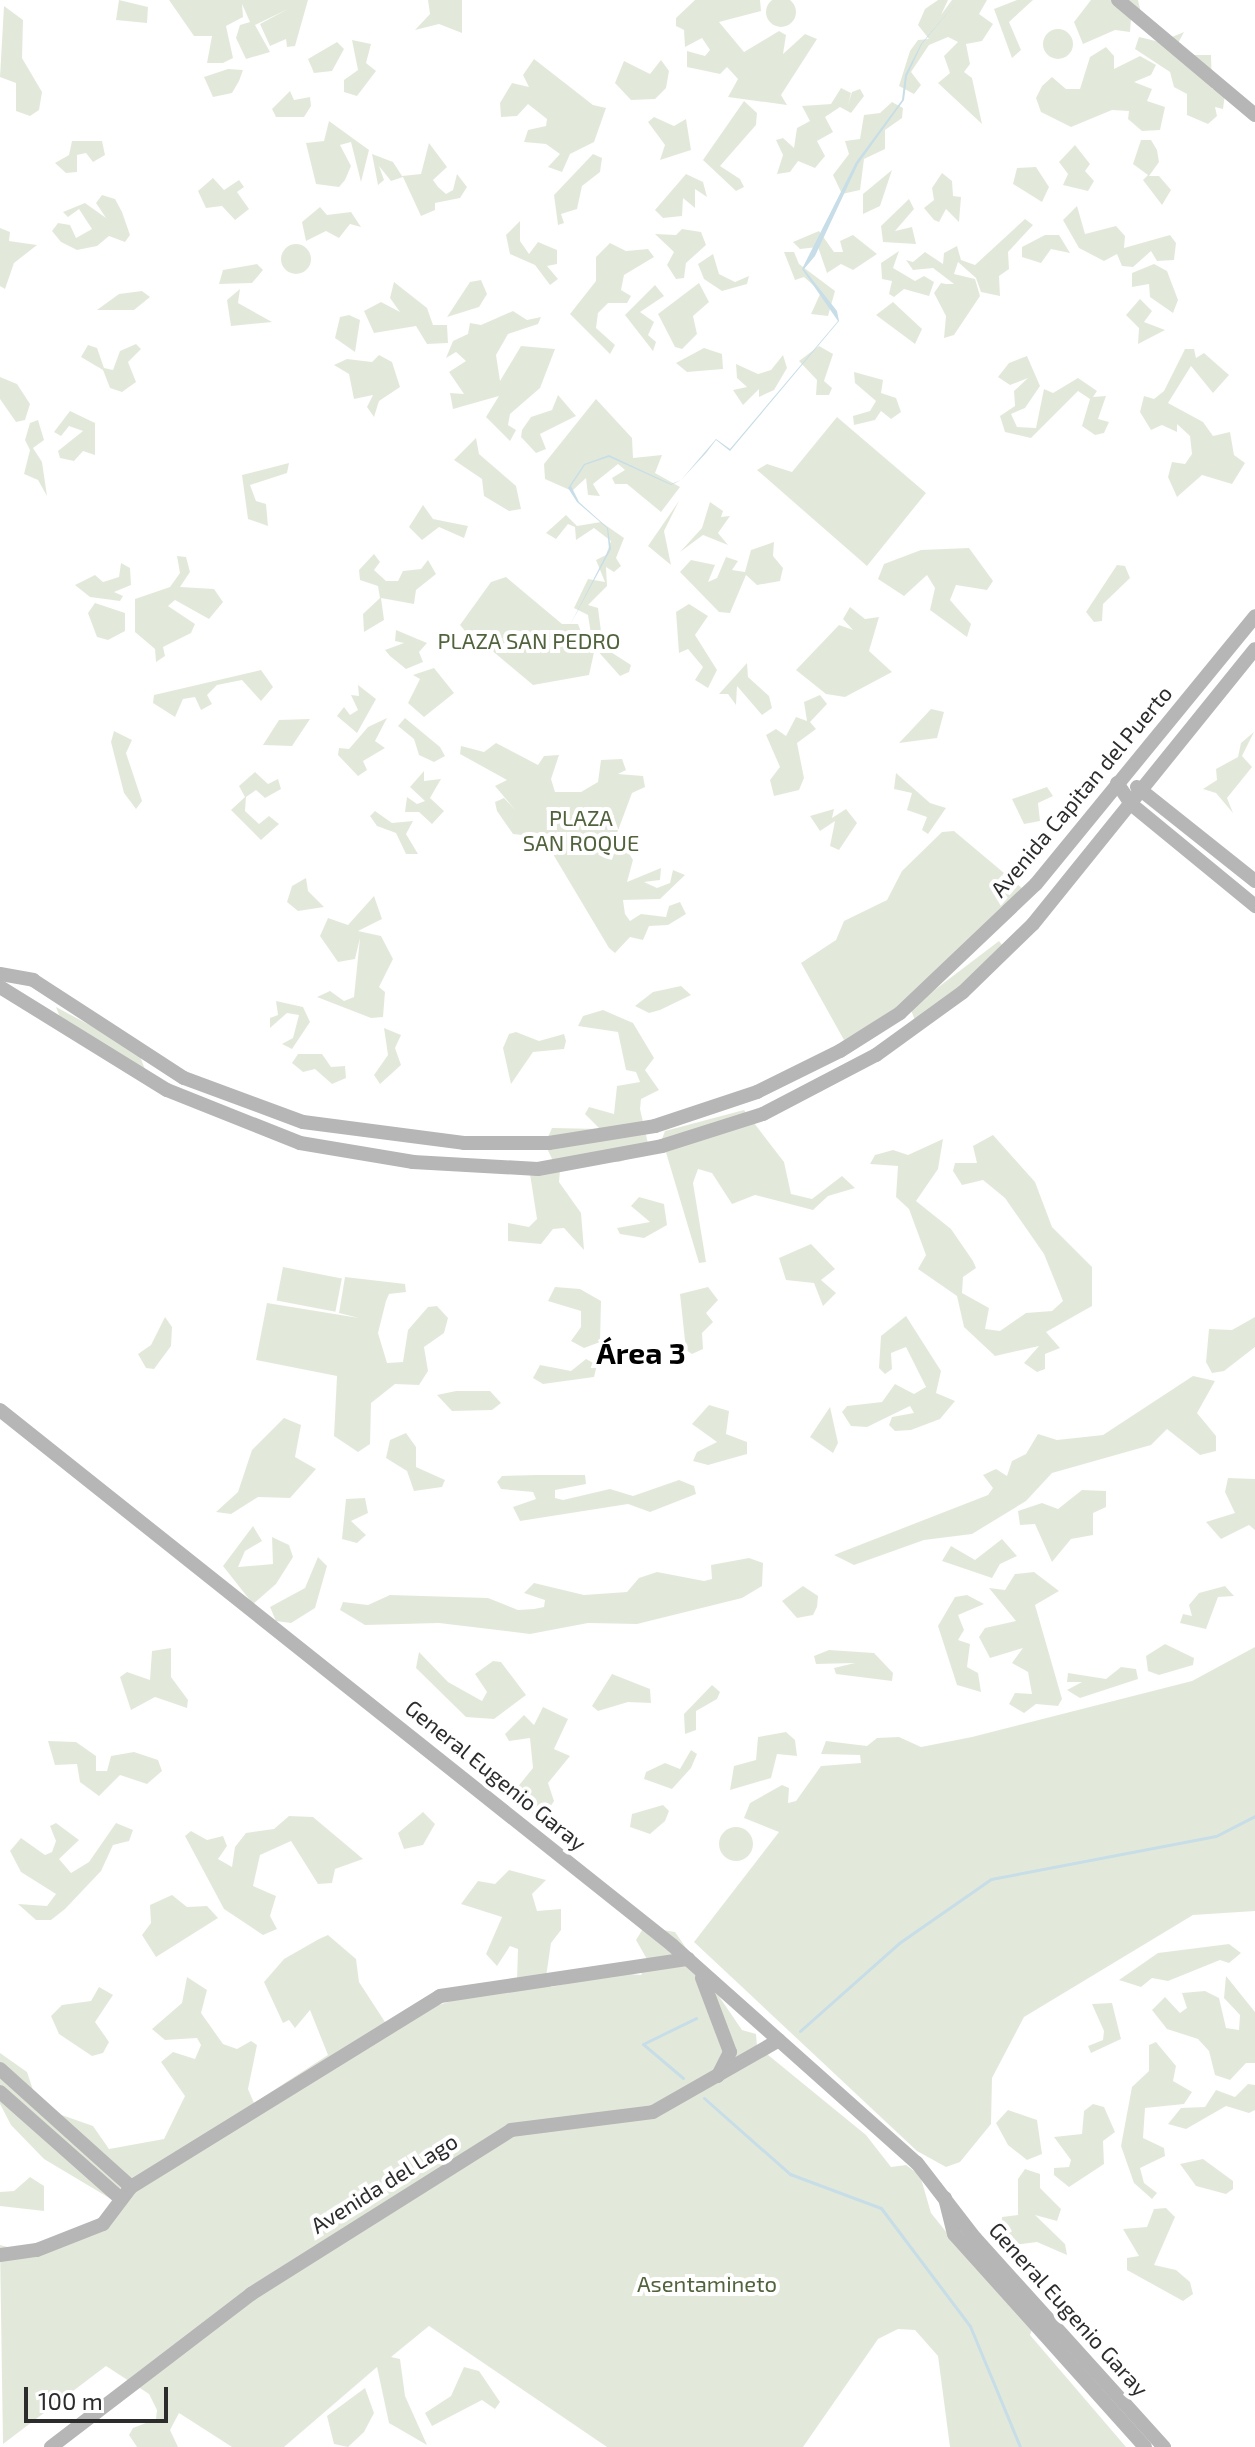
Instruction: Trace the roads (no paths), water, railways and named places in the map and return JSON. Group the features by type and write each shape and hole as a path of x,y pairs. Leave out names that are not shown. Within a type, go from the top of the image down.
{"street":[{"path":"1118,0 1255,115"},
{"name":"Avenida Capitan del Puerto","path":"0,974 33,980 184,1078 303,1122 464,1143 549,1143 655,1126 757,1092 900,1013 1036,884 1255,616"},
{"name":"Avenida Capitan del Puerto","path":"0,987 152,1082 268,1133 354,1155 553,1168 662,1146 763,1114 876,1055 1015,944 1255,649"},
{"path":"1117,783 1144,788 1255,881"},
{"path":"1117,783 1131,804 1255,906"},
{"name":"General Eugenio Garay","path":"0,1410 690,1961 779,2040 917,2163 1164,2447"},
{"path":"0,2255 20,2255 86,2234 103,2224 131,2187 440,1996 690,1961 718,2010 730,2052 715,2080"},
{"name":"Avenida del Lago","path":"51,2447 251,2294 511,2130 653,2112 715,2080 779,2040"},
{"path":"0,2069 131,2187"},
{"path":"0,2092 121,2199"},
{"name":"General Eugenio Garay","path":"945,2198 954,2234 1145,2447"}],"water":[{"path":"958,0 922,44 907,76 904,100 858,164 815,256 804,269 837,311 839,321 730,451 716,440 681,480 716,439 730,449 838,321 802,269 856,162 902,100 905,75 921,44"},
{"path":"609,455 671,484 681,480 671,485 609,457 585,465 571,486 579,502 608,528 611,549 569,627 609,549 607,528 577,502 568,488 584,464"}],"waterway":[{"path":"800,2031 899,1943 991,1879 1216,1836 1255,1816"},
{"path":"683,2078 643,2044 696,2018"},
{"path":"704,2098 790,2174 881,2208 970,2326 1020,2447"}],"district":[{"name":"Área 3","path":"641,1352"}],"park label":[{"name":"PLAZA SAN PEDRO","path":"529,641"},
{"name":"PLAZA SAN ROQUE","path":"581,830"},
{"name":"Asentamineto","path":"707,2284"}]}
